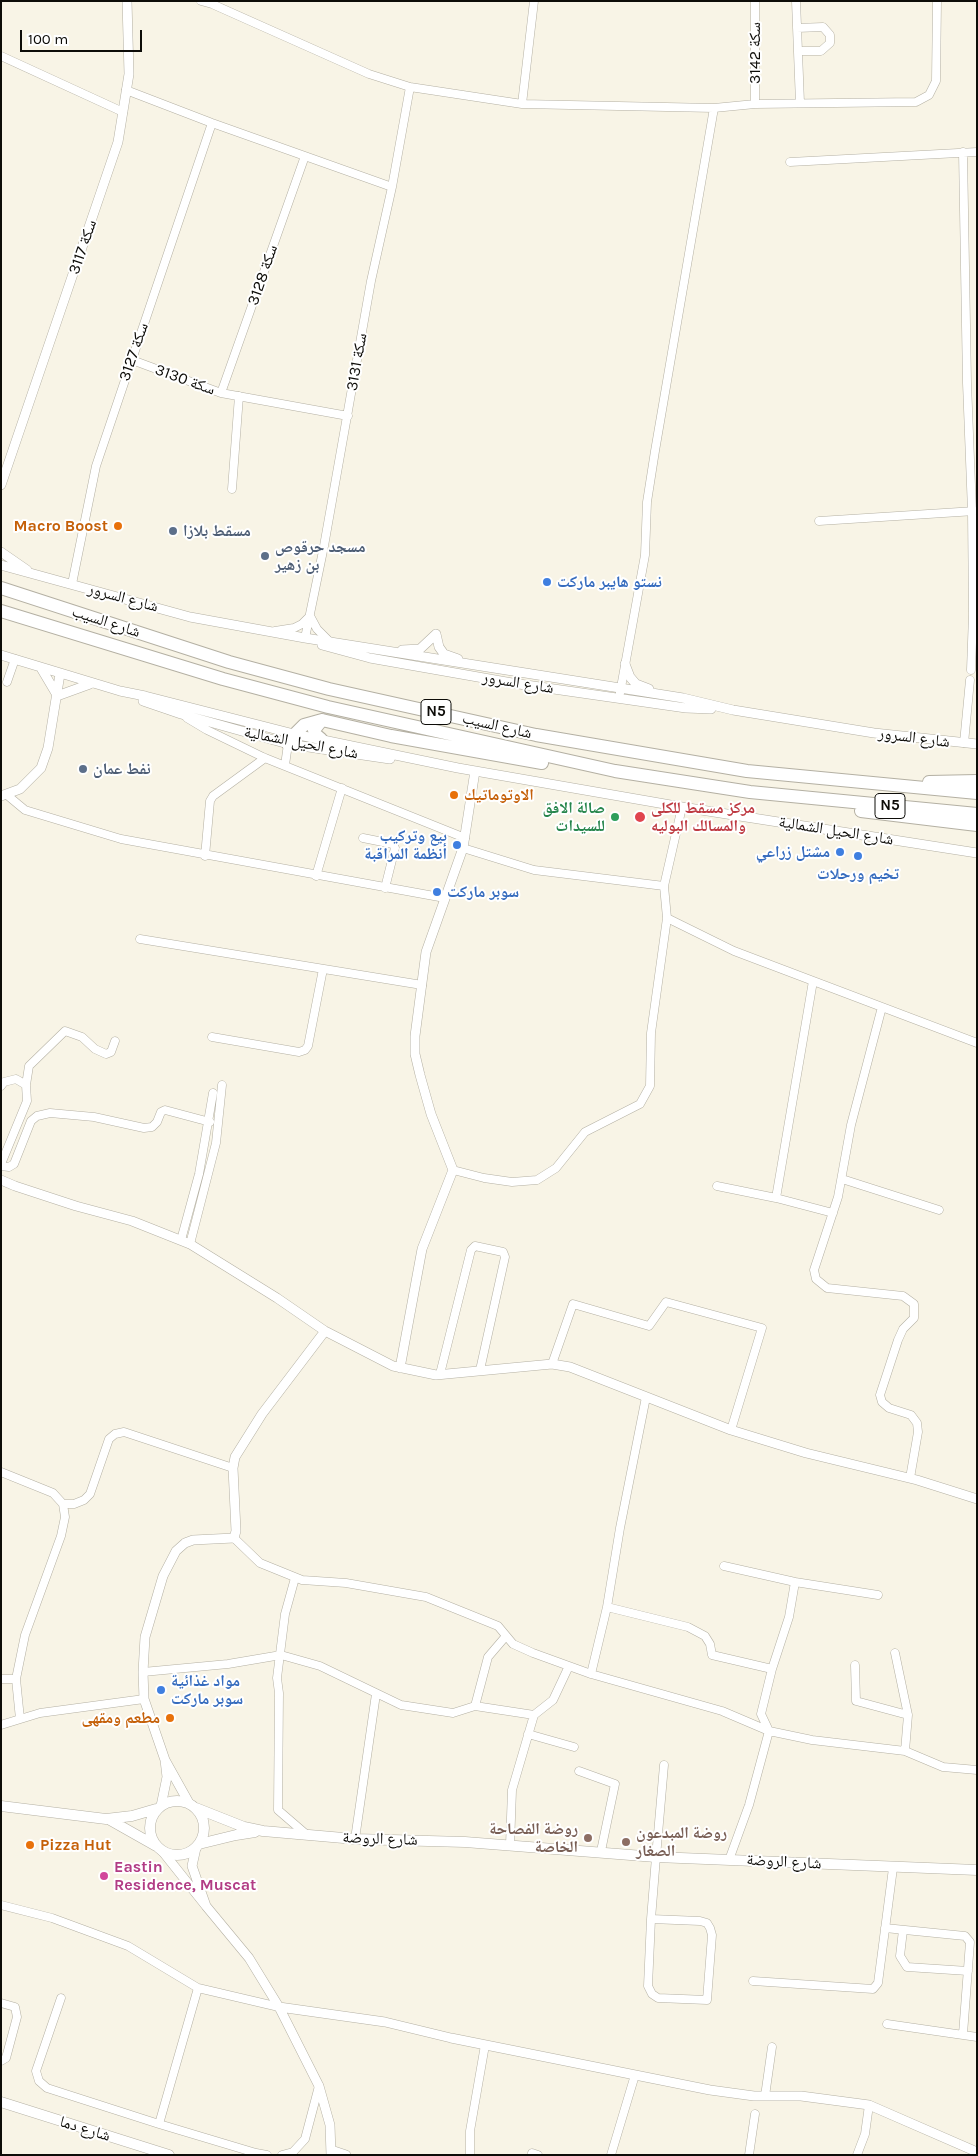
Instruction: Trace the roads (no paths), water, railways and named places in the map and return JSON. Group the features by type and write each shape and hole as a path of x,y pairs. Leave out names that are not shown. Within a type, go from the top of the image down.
{"highway":[{"name":"شارع السيب","path":"1,588 229,662 329,688 518,731 747,771 977,793"},
{"name":"شارع السيب","path":"1,611 223,679 328,707 615,771 750,792 977,814"},
{"path":"321,739 315,734 314,730 322,720"},
{"path":"292,738 304,725 322,720 391,736 600,773 615,771"},
{"path":"881,784 977,781"},
{"path":"750,792 879,814 977,824"}],"main road":[{"path":"1,1806 106,1819 132,1816 180,1800 192,1805 204,1821 204,1829 198,1846 186,1854 174,1856 106,1819"},
{"name":"شارع الروضة","path":"192,1805 244,1827 263,1831 355,1839 510,1845 656,1857 977,1870"},
{"path":"158,1807 151,1818 149,1828 151,1838 160,1850"},
{"name":"شارع الروضة","path":"198,1846 236,1835 263,1831"},
{"name":"شارع دما","path":"1,2102 170,2155"}],"street":[{"name":"سكة 3117","path":"1,485 118,142 129,74 126,1"},
{"path":"201,1 369,74 410,86 522,104 714,108 755,104 916,102 929,95 936,81 937,1"},
{"path":"522,104 534,1"},
{"name":"سكة 3142","path":"755,1 755,104"},
{"path":"796,1 800,103"},
{"path":"797,28 823,27 830,35 830,43 821,51 798,51"},
{"path":"1,56 123,112"},
{"name":"سكة 3131","path":"305,638 348,416 371,281 392,187 410,86"},
{"path":"126,90 212,123 392,187"},
{"path":"619,699 645,555 647,502 654,451 714,108"},
{"name":"سكة 3127","path":"72,584 96,466 212,123"},
{"path":"963,152 966,383 974,511 975,615 970,670"},
{"path":"790,162 977,152"},
{"name":"سكة 3128","path":"221,393 305,156"},
{"name":"سكة 3130","path":"132,360 221,393 348,416"},
{"path":"232,489 239,396"},
{"path":"819,522 974,511"},
{"path":"1,552 31,573"},
{"name":"شارع السرور","path":"1,565 190,617 271,632 683,698 733,710 874,733 977,744"},
{"path":"271,632 294,628 302,624 310,616 317,629 330,642"},
{"path":"388,651 420,649 436,634 439,647 444,654 455,658 550,672 560,679"},
{"name":"شارع السرور","path":"305,638 340,651 370,658 619,699 686,708 733,710"},
{"name":"شارع الحيل الشمالية","path":"1,655 215,724 424,765 475,770 682,807 977,853"},
{"path":"7,682 15,659"},
{"path":"625,664 630,677 636,684 671,692 683,698"},
{"path":"40,668 57,696"},
{"path":"4,796 20,789 42,768 63,675"},
{"path":"964,743 973,690 970,680"},
{"path":"57,696 90,684"},
{"name":"شارع الحيل الشمالية","path":"120,692 145,696 292,738 321,739 458,768"},
{"path":"181,714 207,730 265,758 465,838"},
{"path":"284,765 292,738"},
{"path":"206,856 210,801 213,796 265,758"},
{"path":"400,1368 422,1249 453,1170 431,1114 415,1054 426,952 463,848 475,770"},
{"path":"316,876 342,788"},
{"path":"4,796 25,810 121,839 316,876 446,898"},
{"path":"453,1170 502,1181 537,1180 556,1168 585,1132 640,1104 650,1086 651,1033 667,918 664,886 682,807"},
{"path":"363,838 393,844 394,848 385,888"},
{"path":"463,848 534,870 664,886"},
{"path":"667,918 734,951 977,1042"},
{"path":"140,939 422,985"},
{"path":"212,1037 299,1052 305,1050 308,1046 323,969"},
{"path":"776,1198 813,981"},
{"path":"882,1007 851,1125 842,1179 814,1270 819,1284 827,1288 903,1296 914,1304 914,1318 903,1329 898,1340 880,1395 882,1402 889,1408 911,1415 917,1423 918,1432 910,1478"},
{"path":"115,1041 111,1052 106,1054 95,1049 82,1037 65,1031 29,1066 26,1101 1,1165 9,1167 14,1164 30,1121 37,1116 50,1113 94,1117 144,1128 152,1127 157,1122 161,1112 165,1110 210,1122"},
{"path":"1,1086 4,1082 16,1079 26,1085"},
{"path":"186,1242 216,1143 222,1085"},
{"path":"186,1242 210,1122 213,1093"},
{"path":"842,1179 938,1210"},
{"path":"1,1180 76,1206 132,1221 186,1242 277,1298 325,1331 400,1368 440,1374 552,1364 570,1367 731,1430 806,1453 910,1478 977,1499"},
{"path":"717,1186 776,1198 833,1213"},
{"path":"440,1374 471,1250 475,1246 503,1252 506,1257 480,1370"},
{"path":"552,1364 574,1304 649,1326 666,1302 762,1328 731,1430"},
{"path":"234,1538 236,1531 234,1457 325,1331"},
{"path":"591,1674 607,1607 621,1520 646,1396"},
{"path":"63,1504 74,1504 84,1500 90,1494 109,1439 115,1434 124,1432 233,1468"},
{"path":"1,1472 53,1493 63,1504 64,1516 61,1536 25,1634 16,1679 20,1719"},
{"path":"192,1805 165,1760 144,1699 145,1637 162,1576 176,1552 185,1543 193,1540 234,1538 260,1563 295,1578 346,1583 426,1597 498,1626 513,1644 533,1653 591,1674 722,1711 769,1731 812,1740 904,1751 943,1767 977,1770"},
{"path":"724,1566 795,1582 878,1594"},
{"path":"295,1578 285,1614 277,1678 279,1693 278,1810 307,1835"},
{"path":"729,1860 749,1805 769,1731 761,1714 772,1669 789,1617 795,1582"},
{"path":"607,1607 688,1626 704,1636 710,1644 712,1655 772,1669"},
{"path":"475,1706 488,1657 506,1636"},
{"path":"895,1653 908,1715 904,1751"},
{"path":"143,1672 228,1664 281,1655 320,1666 401,1705 453,1713 475,1706 534,1715"},
{"path":"856,1665 856,1700 908,1715"},
{"path":"510,1845 512,1790 534,1715 553,1700 569,1666"},
{"path":"1,1679 16,1679"},
{"path":"355,1839 376,1694"},
{"path":"1,1725 40,1713 144,1699"},
{"path":"528,1734 574,1747"},
{"path":"158,1807 167,1777 165,1760"},
{"path":"651,1919 707,1923 712,1935 707,2000 658,1998 652,1994 648,1986 651,1919 664,1765"},
{"path":"579,1771 615,1784 601,1851"},
{"path":"198,1846 192,1866 206,1906"},
{"path":"160,1850 249,1958 279,2007 319,2086 330,2125 331,2153 346,2155"},
{"path":"753,1982 873,1989 878,1984 893,1868"},
{"path":"1,1905 52,1918 128,1946 198,1988 279,2007 385,2022 485,2045 710,2090 765,2096 801,2096 869,2105 977,2152"},
{"path":"885,1928 965,1936 970,1942 963,2034"},
{"path":"903,1930 900,1956 907,1967 968,1971"},
{"path":"159,2124 198,1988"},
{"path":"61,1998 36,2071 39,2080 48,2088 256,2154 267,2155"},
{"path":"1,2003 15,2007 17,2017 6,2058 1,2061"},
{"path":"887,2024 977,2037"},
{"path":"470,2155 470,2131 485,2045"},
{"path":"765,2096 772,2047"},
{"path":"611,2155 635,2075"},
{"path":"282,2155 293,2152 305,2139 319,2086"},
{"path":"857,2155 864,2134 869,2105"},
{"path":"749,2155 755,2114"}],"place":[{"name":"Macro Boost","path":"118,526"},
{"name":"مسقط بلازا","path":"173,531"},
{"name":"مسجد حرقوص بن زهير","path":"265,556"},
{"name":"نستو هايبر ماركت","path":"547,582"},
{"name":"نفط عمان","path":"83,769"},
{"name":"الاوتوماتيك","path":"454,795"},
{"name":"صالة الافق للسيدات","path":"615,817"},
{"name":"مركز مسقط للكلى والمسالك البوليه","path":"640,817"},
{"name":"بيع وتركيب أنظمة المراقبة","path":"457,845"},
{"name":"مشتل زراعي","path":"840,852"},
{"name":"تخيم ورحلات","path":"858,856"},
{"name":"سوبر ماركت","path":"437,892"},
{"name":"مواد غذائية سوبر ماركت","path":"161,1690"},
{"name":"مطعم ومقهى","path":"170,1718"},
{"name":"روضة الفصاحة الخاصة","path":"588,1838"},
{"name":"روضة المبدعون الصغار","path":"626,1842"},
{"name":"Pizza Hut","path":"30,1845"},
{"name":"Eastin Residence, Muscat","path":"104,1876"}]}
